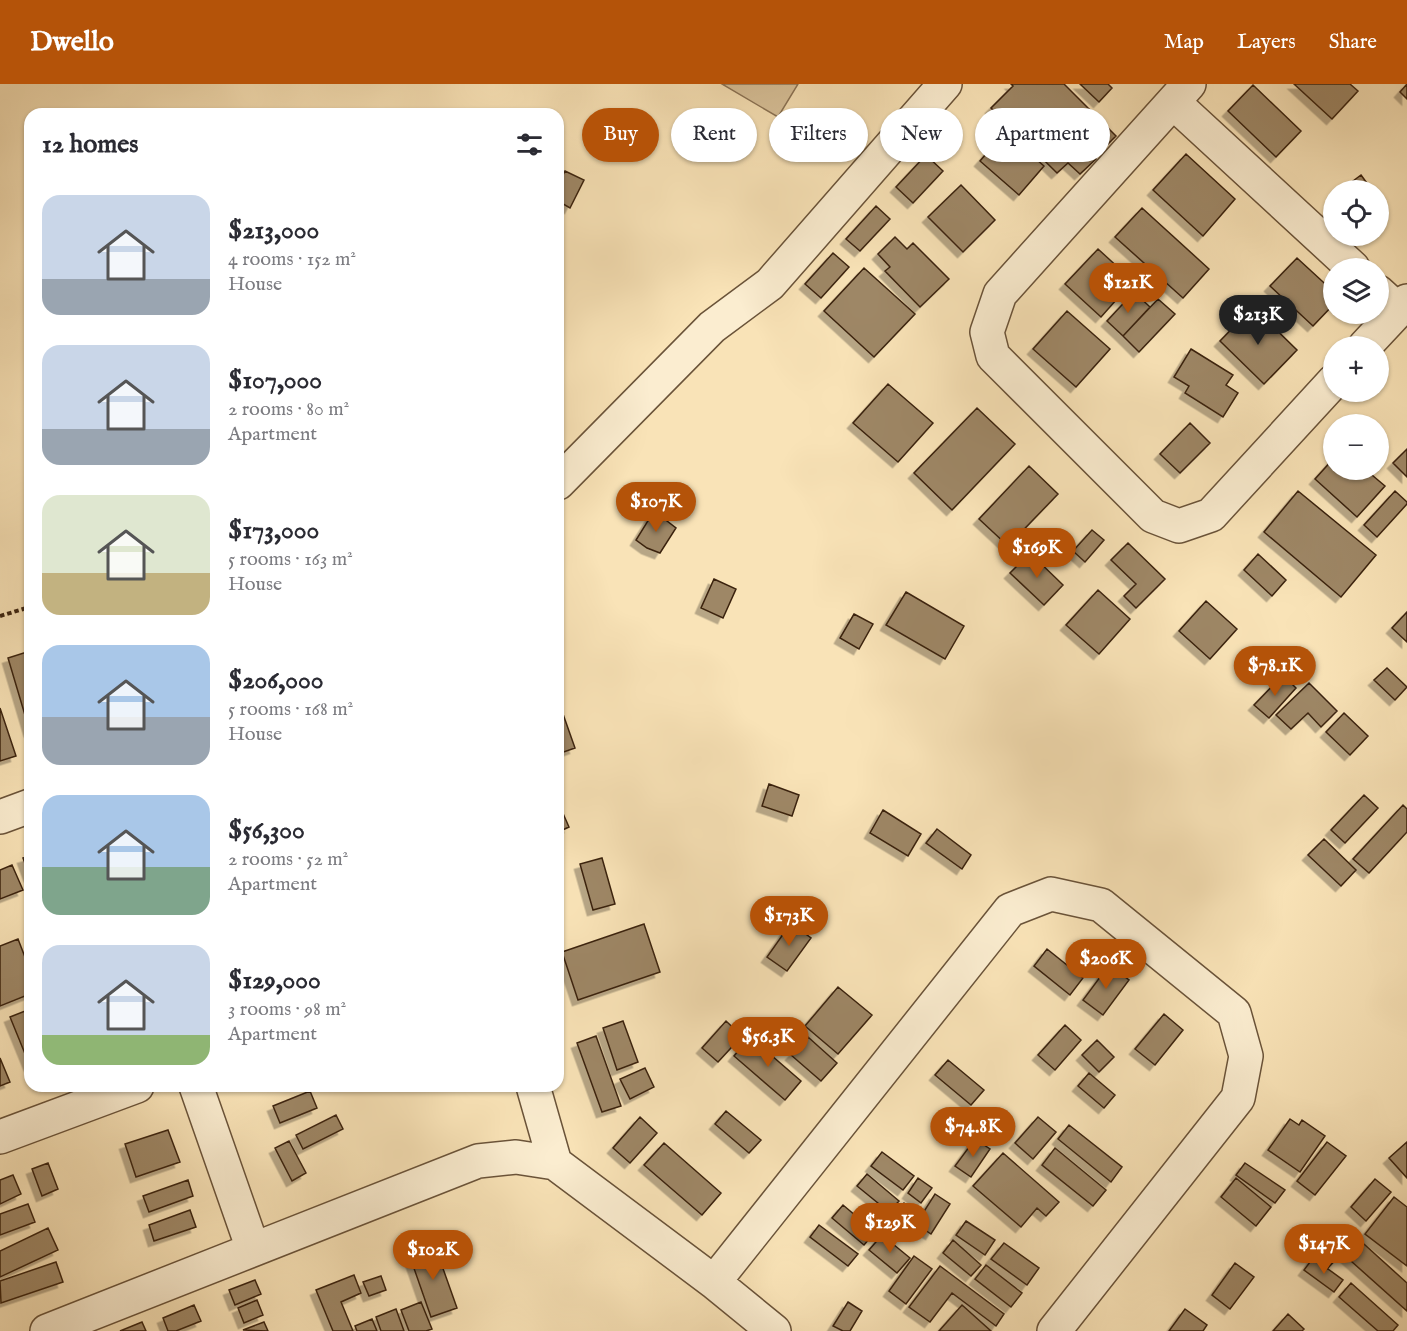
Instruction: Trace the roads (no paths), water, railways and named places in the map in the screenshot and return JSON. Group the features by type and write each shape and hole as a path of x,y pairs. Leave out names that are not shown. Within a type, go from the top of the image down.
{"street":[{"path":"564,477 712,327 770,284 945,84"},
{"path":"1323,393 1211,515 1179,526 1153,516 993,356 987,332 1000,294 1181,93 1343,258"},
{"path":"1372,336 1395,301"},
{"path":"0,817 24,808"},
{"path":"714,1282 1010,910 1051,894 1101,905 1234,1013 1246,1056 1238,1098 1054,1331"},
{"path":"0,1137 121,1092"},
{"path":"198,1092 253,1250"},
{"path":"535,1092 555,1163"},
{"path":"46,1331 478,1161 516,1157 555,1163 714,1282 774,1331"}]}
